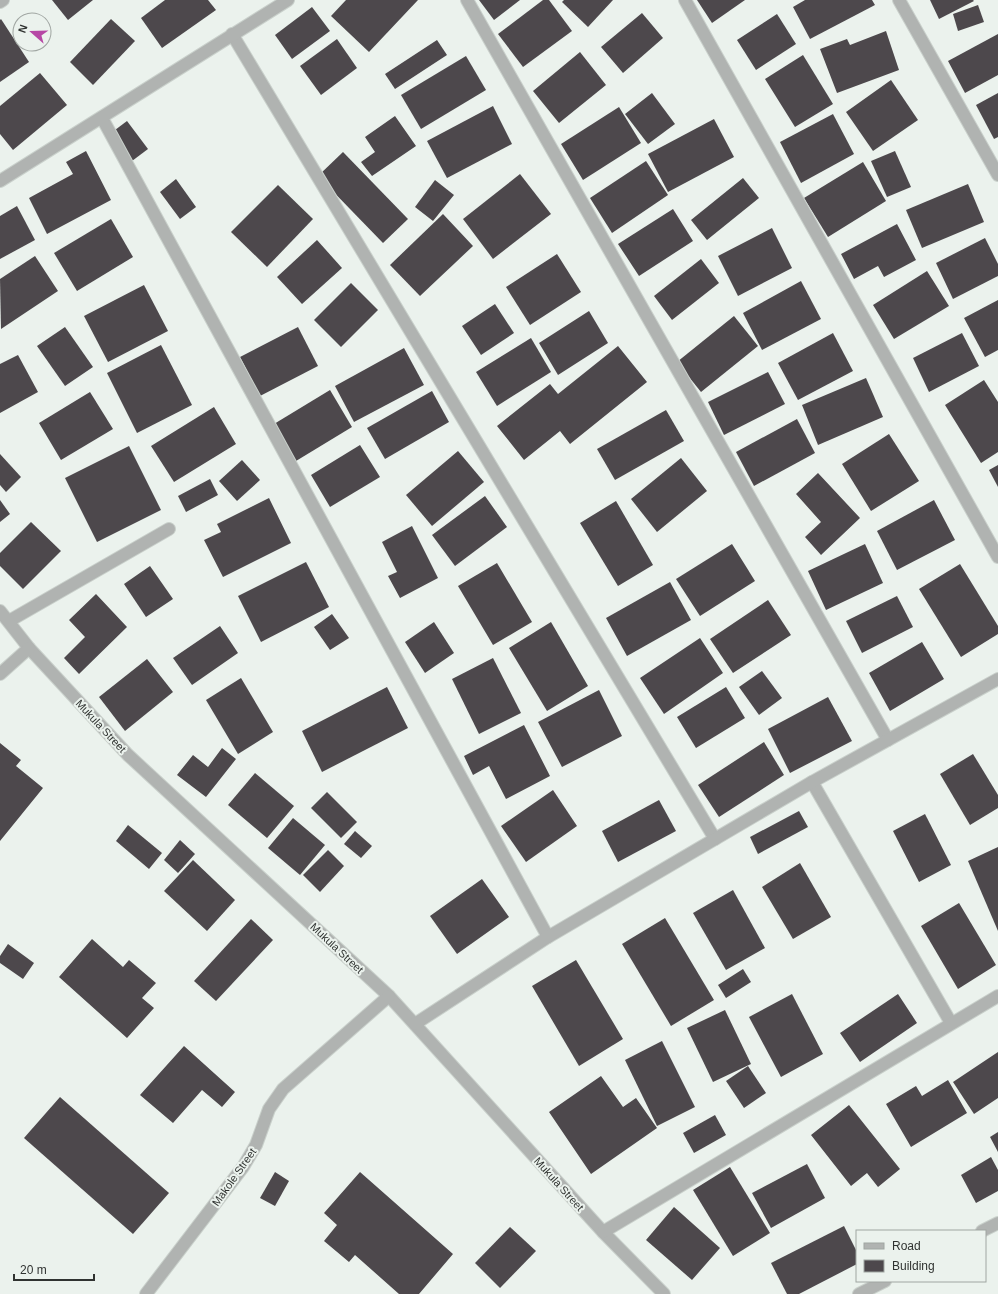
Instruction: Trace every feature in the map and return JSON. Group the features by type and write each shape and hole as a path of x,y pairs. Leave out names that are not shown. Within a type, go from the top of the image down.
{"street":[{"path":"0,181 288,0"},
{"path":"467,0 888,740"},
{"path":"685,0 998,557"},
{"path":"898,0 998,175"},
{"path":"232,34 715,839"},
{"path":"102,118 548,937"},
{"path":"9,621 169,529"},
{"name":"Mukula Street","path":"0,611 29,648 128,755 389,996 602,1232 664,1294"},
{"path":"0,674 29,648"},
{"path":"415,1024 548,937 812,782 998,679"},
{"path":"812,782 952,1023"},
{"name":"Makole Street","path":"146,1294 243,1167 256,1145 268,1109 284,1089 389,996"},
{"path":"602,1232 998,996"},
{"path":"984,1230 998,1223"},
{"path":"859,1294 883,1282"}],"building":[{"path":"52,0 93,0 68,20"},
{"path":"165,0 208,0 216,10 162,48 141,18"},
{"path":"346,0 418,0 369,52 331,16"},
{"path":"479,0 520,0 494,20"},
{"path":"543,0 549,0 572,31 523,67 498,34"},
{"path":"564,0 613,0 588,27 562,2"},
{"path":"697,0 745,0 712,23"},
{"path":"805,0 872,0 875,5 810,39 793,7"},
{"path":"930,0 973,0 974,1 939,19"},
{"path":"978,5 984,22 958,31 953,14"},
{"path":"312,7 330,31 292,59 275,35"},
{"path":"642,13 663,38 623,73 601,47"},
{"path":"777,14 796,44 756,70 737,40"},
{"path":"1,19 12,36 12,52 22,52 29,62 0,82"},
{"path":"111,19 135,41 93,85 70,62"},
{"path":"886,31 899,70 837,93 820,49 847,39 850,45"},
{"path":"998,34 998,75 965,93 948,61"},
{"path":"337,39 357,68 321,95 300,66"},
{"path":"437,40 447,55 395,89 385,74"},
{"path":"580,52 606,85 559,123 533,91"},
{"path":"803,55 833,104 795,127 765,79"},
{"path":"466,56 486,90 421,129 401,95"},
{"path":"40,73 67,105 13,150 0,134 0,106"},
{"path":"891,80 918,120 873,151 846,112"},
{"path":"652,93 675,124 648,144 625,114"},
{"path":"998,93 998,137 994,139 976,105"},
{"path":"493,106 512,144 447,178 427,141"},
{"path":"619,107 641,143 583,180 561,144"},
{"path":"833,114 854,154 801,183 780,142"},
{"path":"395,116 416,146 372,176 361,162 375,152 365,137"},
{"path":"714,119 734,157 668,192 648,154"},
{"path":"127,121 148,149 132,161 111,133"},
{"path":"86,151 111,200 47,234 29,198 73,174 66,162"},
{"path":"895,151 911,187 887,197 871,161"},
{"path":"343,152 408,219 383,243 318,176"},
{"path":"646,161 668,195 612,233 590,198"},
{"path":"863,162 886,201 828,237 804,198"},
{"path":"520,174 551,214 493,259 463,219"},
{"path":"743,178 759,198 707,240 691,220"},
{"path":"176,179 196,207 180,219 160,192"},
{"path":"435,180 454,195 433,221 415,207"},
{"path":"968,184 984,222 922,248 906,210"},
{"path":"278,185 313,219 267,267 231,232"},
{"path":"17,206 35,240 0,259 0,216"},
{"path":"673,209 693,241 639,276 618,244"},
{"path":"443,214 473,246 420,296 390,265"},
{"path":"111,219 133,257 77,291 54,253"},
{"path":"897,224 916,260 884,277 878,266 854,279 841,254"},
{"path":"772,228 792,268 738,296 718,256"},
{"path":"985,238 998,264 998,276 953,299 936,263"},
{"path":"317,240 342,268 302,304 277,277"},
{"path":"557,254 581,292 530,325 506,287"},
{"path":"35,256 58,291 1,329 0,279"},
{"path":"701,259 719,283 672,320 654,296"},
{"path":"927,271 949,306 894,339 873,305"},
{"path":"801,281 821,319 762,350 743,313"},
{"path":"351,283 378,310 341,347 314,320"},
{"path":"144,285 168,331 108,362 84,316"},
{"path":"998,300 998,350 985,357 964,318"},
{"path":"495,304 514,333 481,355 462,326"},
{"path":"589,311 608,343 558,375 539,343"},
{"path":"734,316 758,346 701,392 677,362"},
{"path":"65,327 93,367 65,386 37,346"},
{"path":"298,327 318,366 260,396 240,357"},
{"path":"833,333 853,371 798,400 778,363"},
{"path":"962,333 979,366 929,392 913,358"},
{"path":"531,338 551,372 497,406 476,372"},
{"path":"161,345 192,405 137,433 107,373"},
{"path":"618,346 647,382 570,444 560,431 524,460 497,426 550,384 558,394"},
{"path":"404,348 424,385 354,422 335,386"},
{"path":"18,355 38,392 0,413 0,364"},
{"path":"768,372 785,404 724,435 708,402"},
{"path":"866,378 883,417 818,445 802,405"},
{"path":"984,380 998,402 998,452 981,463 945,405"},
{"path":"330,390 352,427 296,461 274,424"},
{"path":"432,391 449,422 385,459 367,428"},
{"path":"90,392 113,429 61,460 39,423"},
{"path":"214,407 236,444 174,482 151,446"},
{"path":"666,410 684,441 615,480 597,449"},
{"path":"797,419 815,453 754,486 736,452"},
{"path":"889,434 919,481 871,511 842,464"},
{"path":"360,445 380,477 330,507 311,475"},
{"path":"129,446 161,510 97,542 65,478"},
{"path":"458,451 484,482 432,526 406,495"},
{"path":"0,454 21,477 6,492 0,485"},
{"path":"681,458 707,491 657,532 631,499"},
{"path":"242,460 260,480 237,501 219,481"},
{"path":"998,465 998,487 989,470"},
{"path":"818,473 860,518 821,555 805,537 821,522 796,494"},
{"path":"210,479 218,495 186,512 178,496"},
{"path":"485,496 507,527 455,566 432,535"},
{"path":"269,498 291,543 223,577 204,540 221,532 217,524"},
{"path":"0,500 10,514 0,522"},
{"path":"934,500 955,540 897,570 877,531"},
{"path":"616,501 653,565 618,586 580,523"},
{"path":"31,522 61,551 23,589 0,566 0,553"},
{"path":"412,526 438,578 400,598 388,576 397,572 382,542"},
{"path":"732,544 755,581 700,616 676,579"},
{"path":"865,544 883,583 826,610 808,571"},
{"path":"306,562 329,607 261,642 238,596"},
{"path":"497,563 532,622 493,645 458,586"},
{"path":"960,564 998,626 998,634 961,657 919,589"},
{"path":"150,566 173,599 146,617 124,584"},
{"path":"670,582 691,620 627,656 606,618"},
{"path":"96,594 127,627 79,674 64,658 85,637 69,620"},
{"path":"897,596 913,627 862,653 846,621"},
{"path":"768,600 791,635 733,673 710,639"},
{"path":"332,614 349,638 330,650 314,627"},
{"path":"434,622 454,653 425,673 405,642"},
{"path":"551,622 588,686 547,711 509,648"},
{"path":"220,626 238,653 192,685 173,658"},
{"path":"700,638 723,673 664,714 640,678"},
{"path":"922,642 944,679 890,711 869,673"},
{"path":"493,658 521,713 479,734 452,679"},
{"path":"147,659 173,692 125,731 99,697"},
{"path":"762,671 782,698 759,715 739,687"},
{"path":"241,678 273,732 238,754 206,700"},
{"path":"387,687 408,728 322,772 302,731"},
{"path":"726,687 745,718 696,748 677,717"},
{"path":"599,690 622,736 562,767 538,722"},
{"path":"828,697 852,741 790,773 768,729"},
{"path":"524,725 550,776 506,799 489,766 473,775 464,756"},
{"path":"764,742 784,775 719,817 698,785"},
{"path":"0,743 21,760 16,766 43,788 0,841"},
{"path":"222,748 236,759 206,797 177,775 193,755 208,767"},
{"path":"973,754 998,795 998,808 970,825 940,774"},
{"path":"255,773 294,806 267,838 228,805"},
{"path":"553,790 577,826 526,862 501,826"},
{"path":"327,792 357,822 341,838 311,808"},
{"path":"659,800 676,831 618,862 602,831"},
{"path":"799,811 808,827 758,854 750,837"},
{"path":"925,814 951,865 919,882 893,831"},
{"path":"293,818 325,845 300,875 268,848"},
{"path":"128,825 162,853 149,869 116,841"},
{"path":"355,831 372,846 361,858 344,844"},
{"path":"180,840 195,854 178,873 164,860"},
{"path":"998,847 998,931 968,861"},
{"path":"328,850 344,866 320,892 303,875"},
{"path":"193,860 235,900 207,931 164,891"},
{"path":"800,863 831,917 793,939 762,887"},
{"path":"482,879 509,917 457,954 430,916"},
{"path":"733,890 765,948 726,970 693,913"},
{"path":"959,903 996,965 958,989 921,926"},
{"path":"665,918 714,1000 671,1026 622,944"},
{"path":"251,919 273,940 216,1001 194,981"},
{"path":"92,939 123,967 129,960 156,983 142,998 154,1008 127,1038 59,977"},
{"path":"8,944 34,963 23,979 0,963 0,956"},
{"path":"576,960 623,1039 579,1066 532,986"},
{"path":"743,969 751,982 726,998 718,985"},
{"path":"792,994 823,1054 781,1077 749,1017"},
{"path":"898,994 917,1023 860,1062 840,1033"},
{"path":"725,1010 751,1064 713,1082 687,1028"},
{"path":"662,1041 695,1107 657,1126 625,1060"},
{"path":"184,1046 235,1092 222,1107 202,1090 173,1123 140,1095"},
{"path":"998,1052 998,1098 974,1114 953,1082"},
{"path":"748,1066 766,1093 744,1108 726,1081"},
{"path":"601,1076 623,1107 636,1098 657,1128 591,1174 549,1112"},
{"path":"948,1080 967,1113 911,1147 886,1104 916,1086 922,1096"},
{"path":"60,1097 169,1193 133,1234 24,1138"},
{"path":"849,1105 900,1169 878,1187 867,1173 851,1186 811,1135"},
{"path":"715,1115 726,1135 694,1153 683,1133"},
{"path":"998,1132 998,1152 990,1137"},
{"path":"991,1157 998,1170 998,1191 976,1203 961,1175"},
{"path":"807,1164 825,1198 771,1228 752,1193"},
{"path":"730,1167 770,1233 733,1256 693,1190"},
{"path":"275,1172 289,1181 275,1206 260,1198"},
{"path":"360,1172 453,1254 419,1294 399,1294 355,1255 349,1262 324,1241 337,1225 324,1213"},
{"path":"674,1207 720,1248 692,1280 646,1240"},
{"path":"844,1226 856,1250 856,1265 799,1294 787,1294 771,1263"},
{"path":"510,1227 536,1251 500,1288 475,1263"}]}
